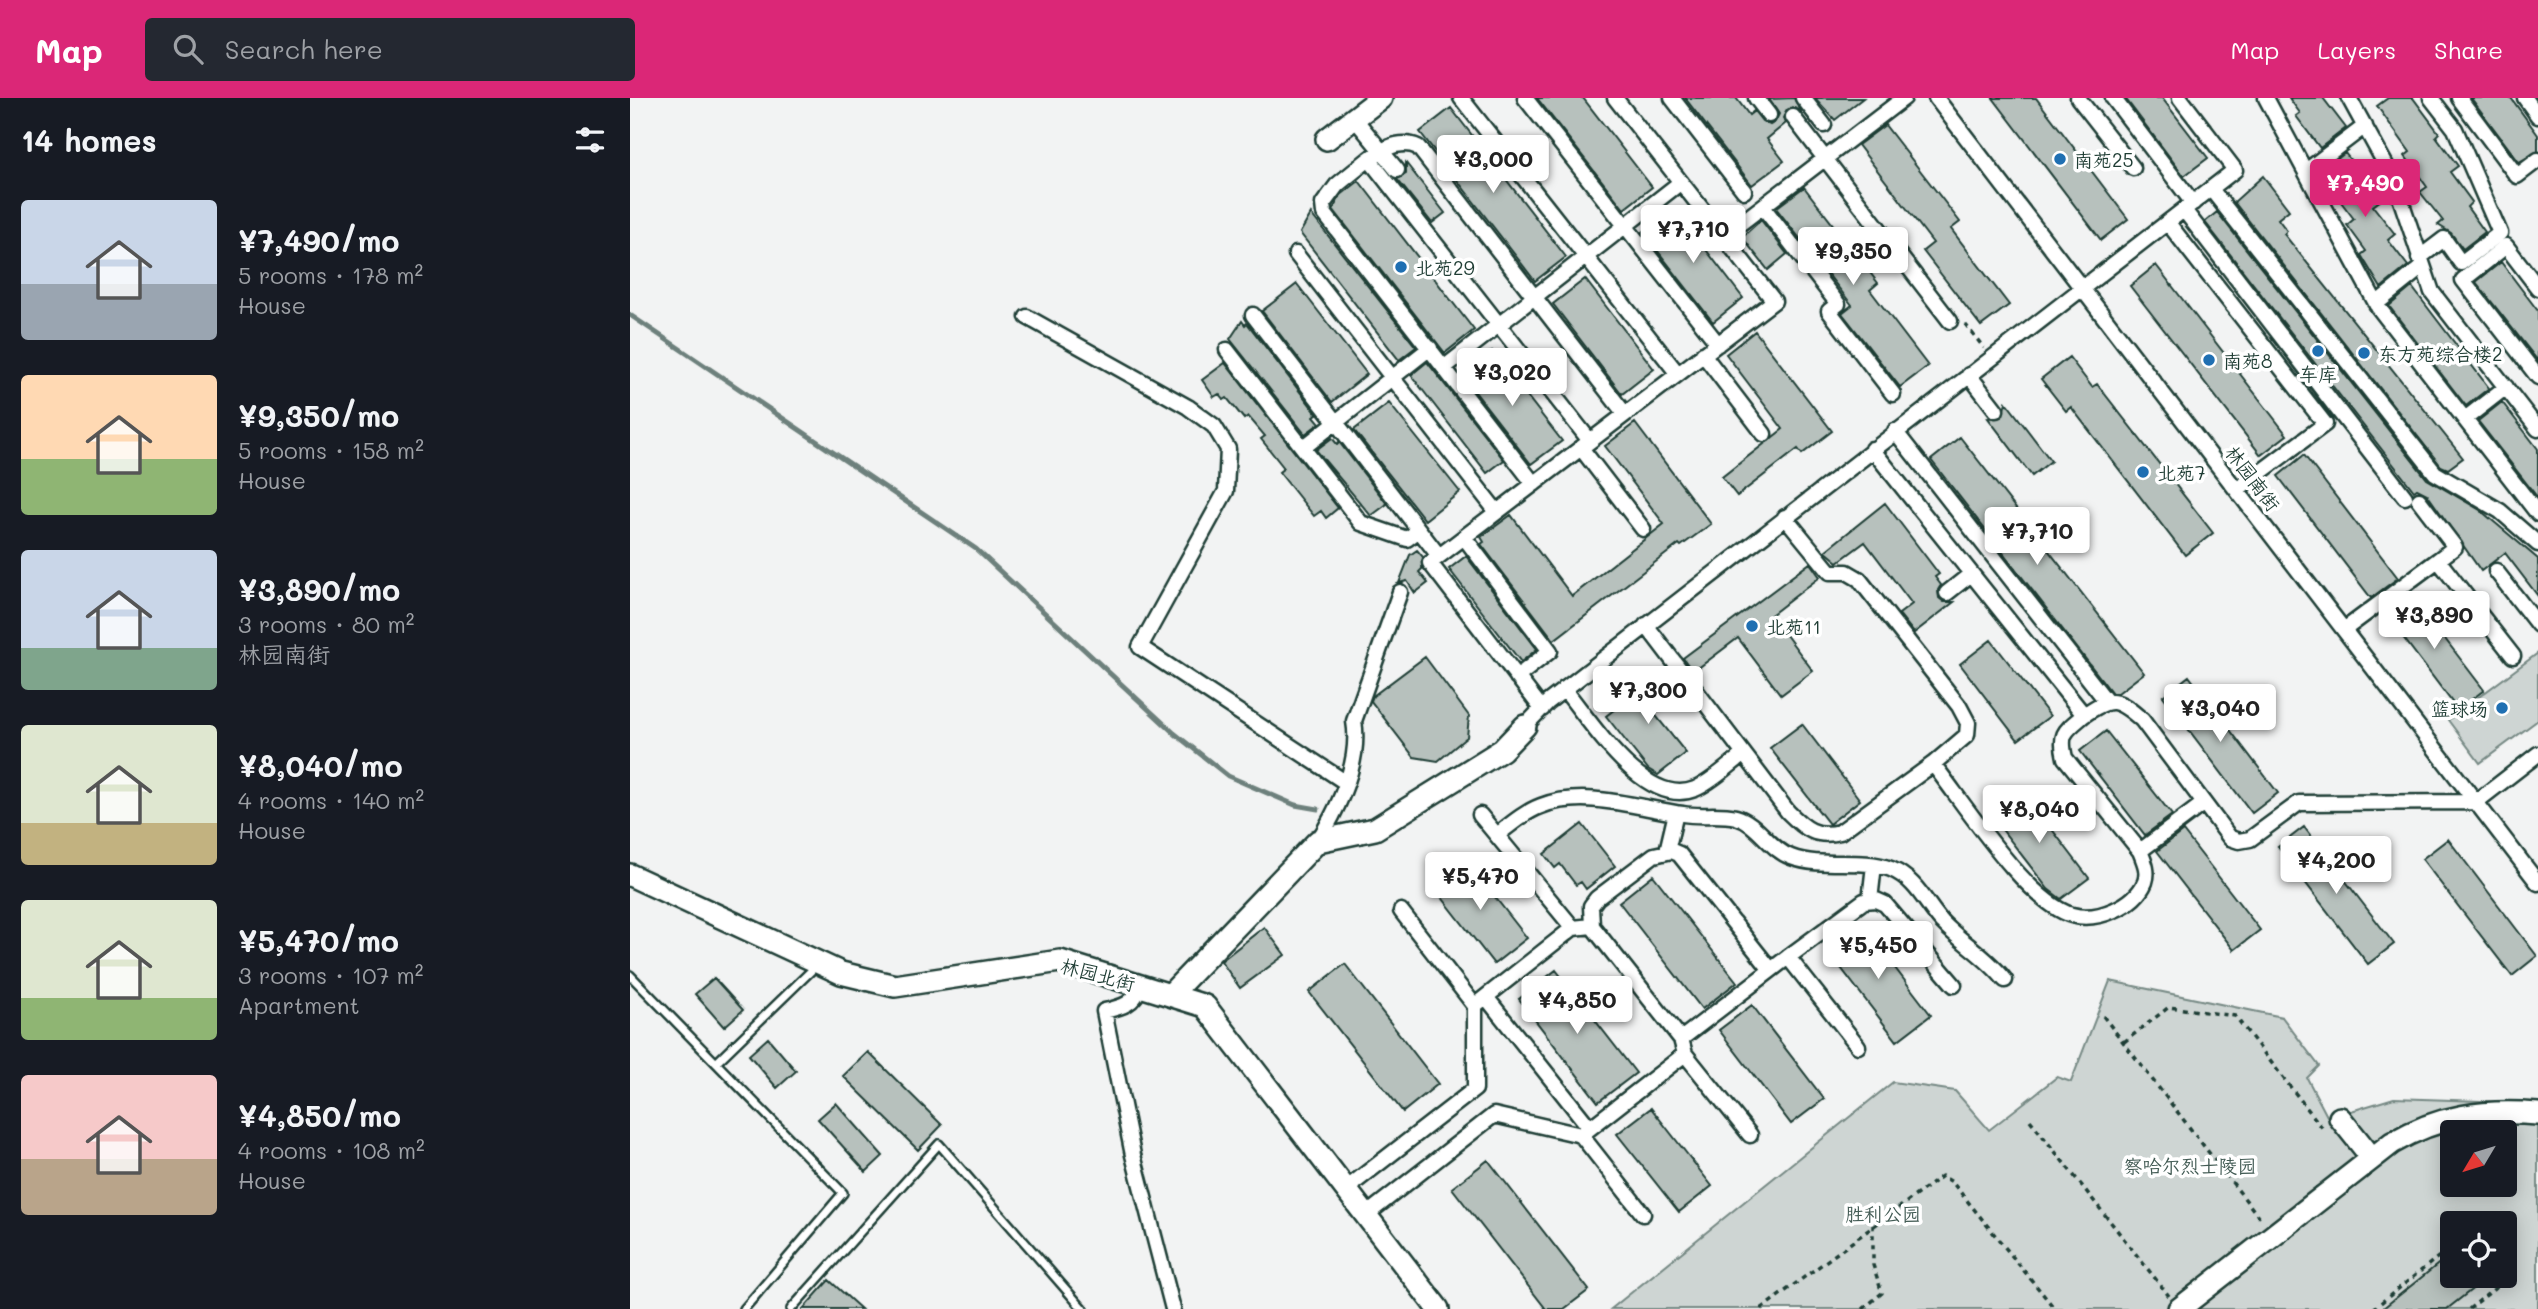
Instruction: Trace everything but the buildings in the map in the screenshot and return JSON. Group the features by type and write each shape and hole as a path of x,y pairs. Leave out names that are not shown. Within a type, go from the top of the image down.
{"street":[{"path":"1327,139 1381,98"},
{"path":"1461,98 1678,374"},
{"path":"1525,98 1718,344"},
{"path":"1542,709 1430,563 1774,301 1615,98"},
{"path":"1672,98 1744,191"},
{"path":"1756,98 1769,115"},
{"path":"1802,98 1824,125"},
{"path":"1724,236 1904,98"},
{"name":"林园南街","path":"1936,98 2538,883"},
{"path":"2078,98 2133,168"},
{"path":"2113,98 2188,206 2412,498 2455,547 2344,629"},
{"path":"1318,841 1375,829 1502,750 1542,709 1646,625 2235,170 2180,98"},
{"path":"2266,98 2376,304 2538,514"},
{"path":"2376,304 2444,239 2461,263 2500,233 2455,129 2431,98"},
{"path":"2459,98 2517,176 2538,160"},
{"path":"2525,98 2538,116"},
{"path":"2355,101 2394,180 2432,292 2535,421"},
{"path":"1793,117 1951,321"},
{"path":"1354,118 1374,155 1499,325 1643,529"},
{"path":"2305,171 2365,126"},
{"path":"1534,484 1324,213 1323,204 1337,185 1374,155 1402,144 1418,147 1625,414"},
{"path":"1374,155 1397,170"},
{"path":"1445,367 1681,182"},
{"path":"2211,189 2435,473 2500,512 2538,544"},
{"path":"1763,207 1838,304 1829,312 1893,394"},
{"path":"2168,223 2325,424 2238,489"},
{"path":"2538,288 2506,246 2463,280 2538,377"},
{"path":"1296,254 1497,512"},
{"path":"1253,316 1439,556"},
{"path":"1027,317 1188,407 1214,426 1228,449 1226,491 1140,647 1345,782"},
{"path":"1303,448 1430,348"},
{"path":"1227,350 1361,523 1407,539 1419,530"},
{"path":"1703,355 1764,434"},
{"path":"1969,375 1996,410"},
{"path":"2465,419 2506,387"},
{"path":"1895,431 2107,702"},
{"path":"1872,449 2084,715"},
{"path":"1646,625 1788,813 1805,829 1825,836 1840,832 1933,764 1967,735 1968,723 1959,706 1859,579 1847,572 1830,572 1785,517"},
{"path":"1464,537 1550,651 1517,677"},
{"path":"2438,560 2513,656"},
{"path":"2496,571 2538,625"},
{"path":"1947,593 1971,574"},
{"path":"1170,995 1318,841 1330,821 1357,739 1354,721 1400,592"},
{"path":"1564,690 1633,772 1652,786 1676,794 1696,789 1744,754"},
{"path":"1933,764 2037,896 2073,915 2091,917 2113,912 2136,894 2146,881 2146,865 2140,851 2065,758 2061,742 2065,732 2084,715 2107,702 2113,701 2126,706 2142,720 2230,838 2239,841 2250,839 2299,803 2476,802 2538,754"},
{"path":"1497,835 1540,806 1582,798 1676,813 1737,817 1751,825 1774,849 1792,858 1830,865 1874,865 1892,869 1915,884 1940,919 2005,979"},
{"path":"2140,851 2204,803"},
{"path":"1667,851 1676,813"},
{"path":"1480,815 1573,928"},
{"path":"1750,1135 1685,1054 1681,1039 1592,926 1591,906 1597,898 1654,855 1667,851 1679,854 1770,970"},
{"path":"1870,900 1874,865"},
{"name":"林园北街","path":"630,875 841,973 895,986 1060,961 1205,1006 1438,1309"},
{"path":"1681,1039 1864,901 1885,904 1954,985"},
{"path":"1401,911 1480,1001 1586,1132 1643,1214"},
{"path":"1346,1189 1475,1089 1480,1001 1573,928 1592,926"},
{"path":"1787,957 1858,1046"},
{"path":"1141,985 1137,995 1126,1006 1104,1011 1133,1156 1173,1309"},
{"path":"1366,1215 1494,1115 1586,1132 1685,1054"},
{"path":"2175,1304 2274,1237 2372,1158 2412,1131 2439,1120 2493,1111 2535,1117"},
{"path":"2340,1118 2372,1158"}],"lane":[{"path":"716,1063 819,963"},
{"path":"630,975 843,1193 744,1309"},
{"path":"791,1309 939,1144 1083,1309"}],"path":[{"path":"1951,321 1959,316 1992,358"},
{"path":"2124,1042 2168,1007 2235,1016 2324,1130 2340,1118"},
{"path":"2103,1016 2274,1237"},
{"path":"2030,1120 2175,1304"},
{"path":"1761,1309 1936,1178 1947,1177 2055,1309"},
{"path":"1863,1309 1882,1293 1872,1265 1873,1225"},
{"path":"2373,1309 2440,1256"},
{"path":"2469,1309 2495,1288"}],"green space":[{"name":"篮球场","path":"2538,653 2538,720 2480,763 2448,720"},
{"name":"察哈尔烈士陵园","path":"2110,981 2282,1017 2319,1066 2307,1078 2328,1118 2394,1098 2538,1103 2538,1309 1611,1309 1893,1082 1955,1091 1989,1130 2057,1077 2071,1082"}],"waterway":[{"path":"630,315 976,549 1174,733 1228,776 1295,805 1318,809"}],"place":[{"name":"南苑25","path":"2060,159"},
{"name":"北苑29","path":"1401,267"},
{"name":"车库","path":"2318,351"},
{"name":"东方苑综合楼2","path":"2364,353"},
{"name":"南苑8","path":"2209,360"},
{"name":"北苑7","path":"2143,472"},
{"name":"北苑11","path":"1752,626"},
{"name":"篮球场","path":"2502,708"}],"park label":[{"name":"胜利公园","path":"1883,1213"}]}
